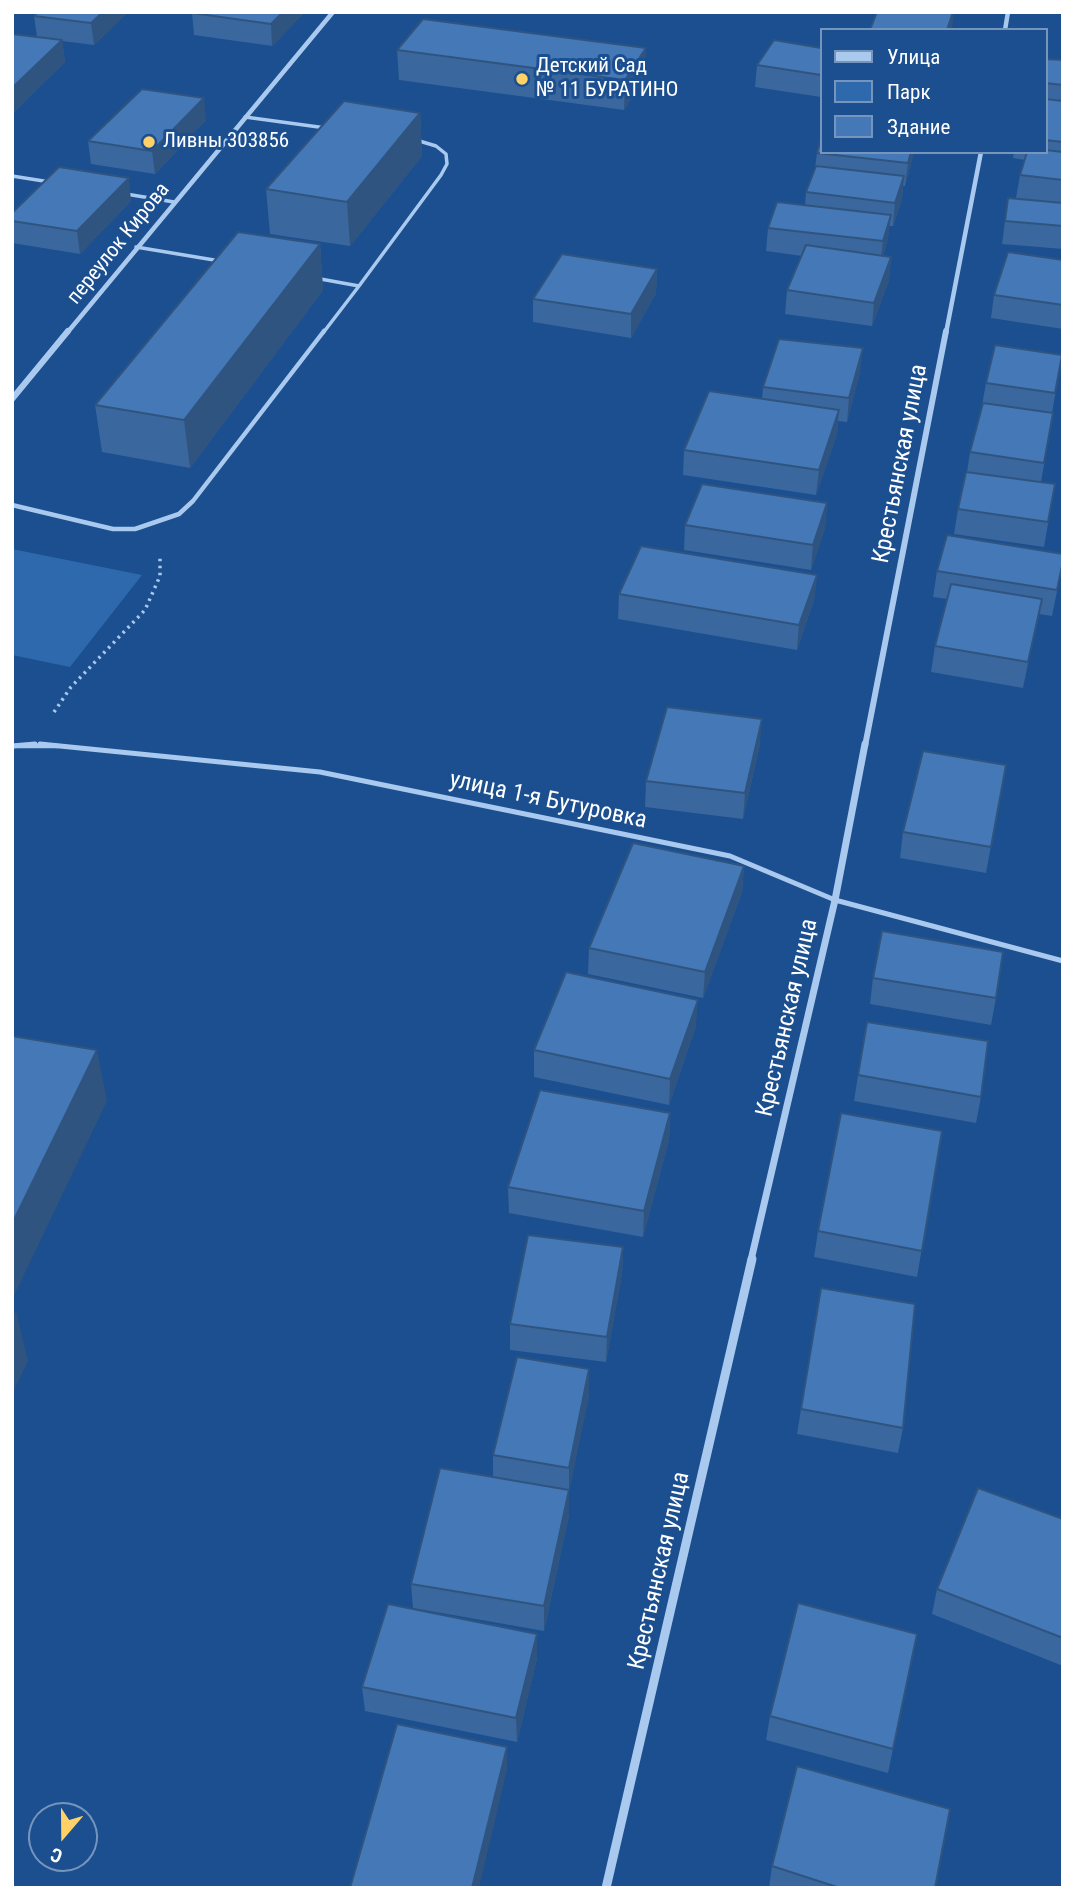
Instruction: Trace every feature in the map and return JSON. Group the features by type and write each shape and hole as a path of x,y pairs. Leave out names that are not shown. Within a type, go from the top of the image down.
{"street":[{"name":"переулок Кирова","path":"12,399 333,12"},
{"name":"Крестьянская улица","path":"606,1888 835,900 981,154"}],"lane":[{"path":"245,117 327,128"},
{"path":"12,505 113,529 135,529 179,514 193,501 359,286 447,164 446,153 436,146 408,139"},
{"path":"12,176 53,183"},
{"path":"120,193 174,202"},
{"path":"136,247 228,263"},
{"path":"307,277 359,286"},
{"name":"улица 1-я Бутуровка","path":"12,746 31,745 320,772 730,856 835,900 1063,961"}],"path":[{"path":"31,745 71,687 145,610 160,576 159,523"}],"green space":[{"path":"12,549 142,575 70,667 12,655"}],"building":[{"path":"38,12 103,12 91,23 34,16"},
{"path":"193,12 283,12 271,24"},
{"path":"877,12 953,12 948,28 871,28"},
{"path":"423,19 646,48 625,80 397,50"},
{"path":"12,34 62,40 12,88"},
{"path":"774,40 820,48 820,75 757,65"},
{"path":"1047,59 1063,60 1063,85 1047,83"},
{"path":"142,89 204,98 152,151 88,141"},
{"path":"1047,99 1063,101 1063,142 1047,140"},
{"path":"344,101 420,113 347,202 266,189"},
{"path":"1047,150 1063,152 1063,180 1020,175 1026,154 1047,154"},
{"path":"826,154 910,154 908,163"},
{"path":"816,166 904,176 895,203 806,192"},
{"path":"59,167 129,178 77,231 12,221 12,213"},
{"path":"1008,198 1063,203 1063,226 1005,221"},
{"path":"777,202 891,215 883,241 768,228"},
{"path":"238,232 320,244 184,420 95,405"},
{"path":"806,245 891,257 874,303 787,290"},
{"path":"1008,252 1063,260 1063,305 994,295"},
{"path":"562,254 657,269 631,314 533,299"},
{"path":"779,339 863,348 849,398 763,387"},
{"path":"995,345 1062,355 1055,393 986,383"},
{"path":"709,391 839,410 819,470 684,450"},
{"path":"983,403 1053,413 1044,463 970,452"},
{"path":"966,472 1055,484 1048,522 958,509"},
{"path":"702,484 827,503 813,545 685,525"},
{"path":"947,535 1063,554 1057,590 937,571"},
{"path":"641,546 817,575 799,625 619,594"},
{"path":"951,584 1042,599 1028,662 935,646"},
{"path":"667,707 762,719 745,793 646,781"},
{"path":"923,751 1006,765 991,847 903,832"},
{"path":"633,843 744,866 705,972 589,948"},
{"path":"882,931 1003,952 996,998 873,978"},
{"path":"566,972 698,1000 670,1079 534,1050"},
{"path":"867,1022 988,1041 981,1097 858,1075"},
{"path":"12,1036 97,1050 12,1224"},
{"path":"540,1090 670,1113 644,1211 508,1187"},
{"path":"841,1113 942,1131 922,1251 818,1231"},
{"path":"528,1235 623,1247 607,1337 510,1324"},
{"path":"821,1288 915,1304 903,1428 801,1409"},
{"path":"517,1357 589,1369 569,1468 493,1455"},
{"path":"440,1468 569,1490 544,1606 411,1584"},
{"path":"978,1488 1063,1519 1063,1638 937,1589"},
{"path":"798,1603 917,1634 893,1749 770,1716"},
{"path":"388,1604 537,1634 516,1718 362,1687"},
{"path":"397,1724 507,1747 472,1888 350,1888"},
{"path":"797,1766 950,1809 935,1888 840,1888 772,1866"}],"place":[{"name":"Детский Сад № 11 БУРАТИНО","path":"522,79"},
{"name":"Ливны 303856","path":"149,142"}]}
